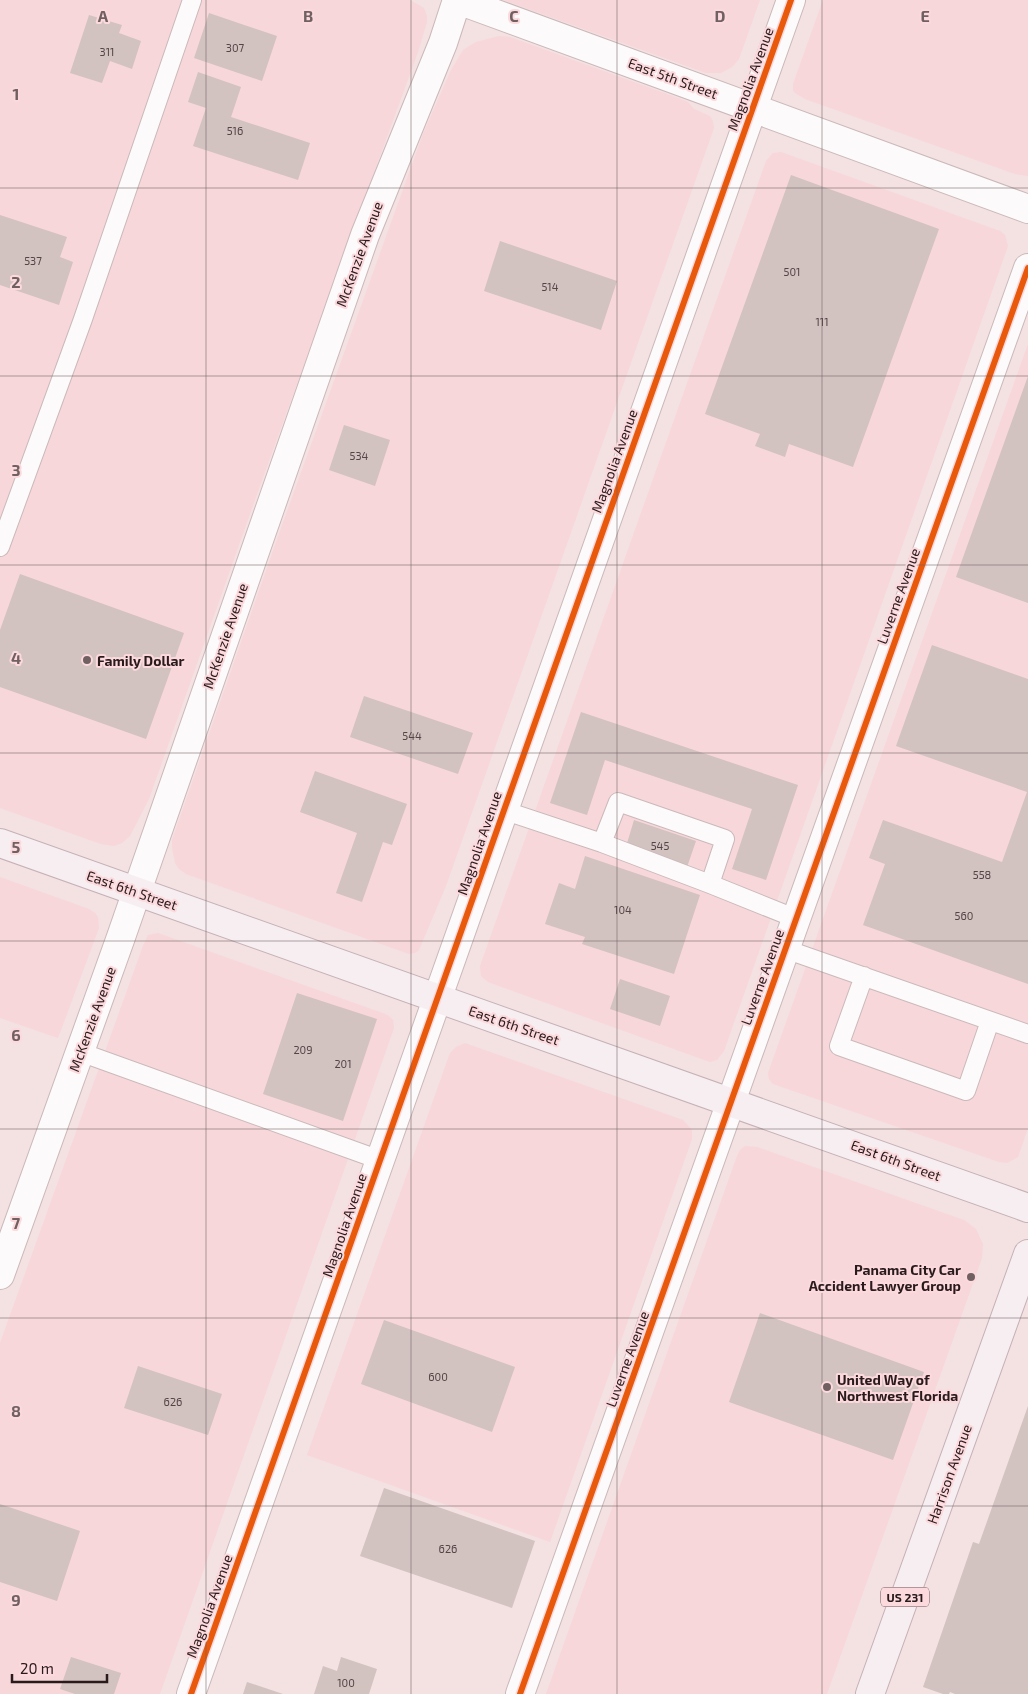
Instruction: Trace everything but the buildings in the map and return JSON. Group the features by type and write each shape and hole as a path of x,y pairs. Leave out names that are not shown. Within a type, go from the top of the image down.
{"main road":[{"name":"East 6th Street","path":"0,843 1028,1208"},
{"name":"Harrison Avenue","path":"870,1694 1028,1254"}],"street":[{"name":"East 5th Street","path":"458,0 1028,209"},
{"name":"McKenzie Avenue","path":"0,1275 80,1052 365,235 443,43 458,0"},
{"name":"Magnolia Avenue","path":"191,1694 791,0"},
{"name":"Luverne Avenue","path":"520,1694 1028,268"}],"lane":[{"path":"0,547 82,319 192,0"},
{"path":"602,844 618,802 725,838 710,884"},
{"path":"503,810 710,884 796,919"},
{"path":"786,950 1028,1034"},
{"path":"864,976 839,1046 866,1056 966,1091 990,1021"},
{"path":"80,1052 380,1160"}],"shaded area":[{"path":"0,0 410,0 424,8 427,16 418,52 261,483 149,799 130,836 122,843 114,846 101,844 0,808"},
{"path":"503,0 760,0 739,59 732,67 721,73 706,73"},
{"path":"823,0 1028,0 1028,176 1015,174 805,99 795,93 793,84"},
{"path":"499,36 510,37 681,99 688,102 694,109 710,116 714,128 446,886 419,950 409,954 186,874 175,863 172,840 276,542 423,134 451,70 463,50 476,42"},
{"path":"781,152 1000,231 1005,235 1008,246 724,1051 717,1060 710,1062 488,982 481,976 480,966 766,161 773,153"},
{"path":"1028,344 1028,1128 1018,1157 1007,1163 999,1162 773,1084 769,1079 768,1073"},
{"path":"0,877 89,909 98,917 99,928 58,1038 0,1018"},
{"path":"158,933 388,1015 393,1020 394,1028 160,1694 0,1694 0,1343 143,946 148,935"},
{"path":"465,1043 683,1120 692,1130 692,1139 550,1542 307,1455 450,1053 456,1047"},
{"path":"745,1146 757,1147 964,1220 976,1229 983,1244 982,1258 827,1694 546,1694 737,1156"}],"cycle path":[{"path":"191,1694 791,0"},
{"path":"520,1694 1028,268"}],"place":[{"name":"Family Dollar","path":"87,660"},
{"name":"Panama City Car Accident Lawyer Group","path":"971,1277"},
{"name":"United Way of Northwest Florida","path":"827,1387"}]}
